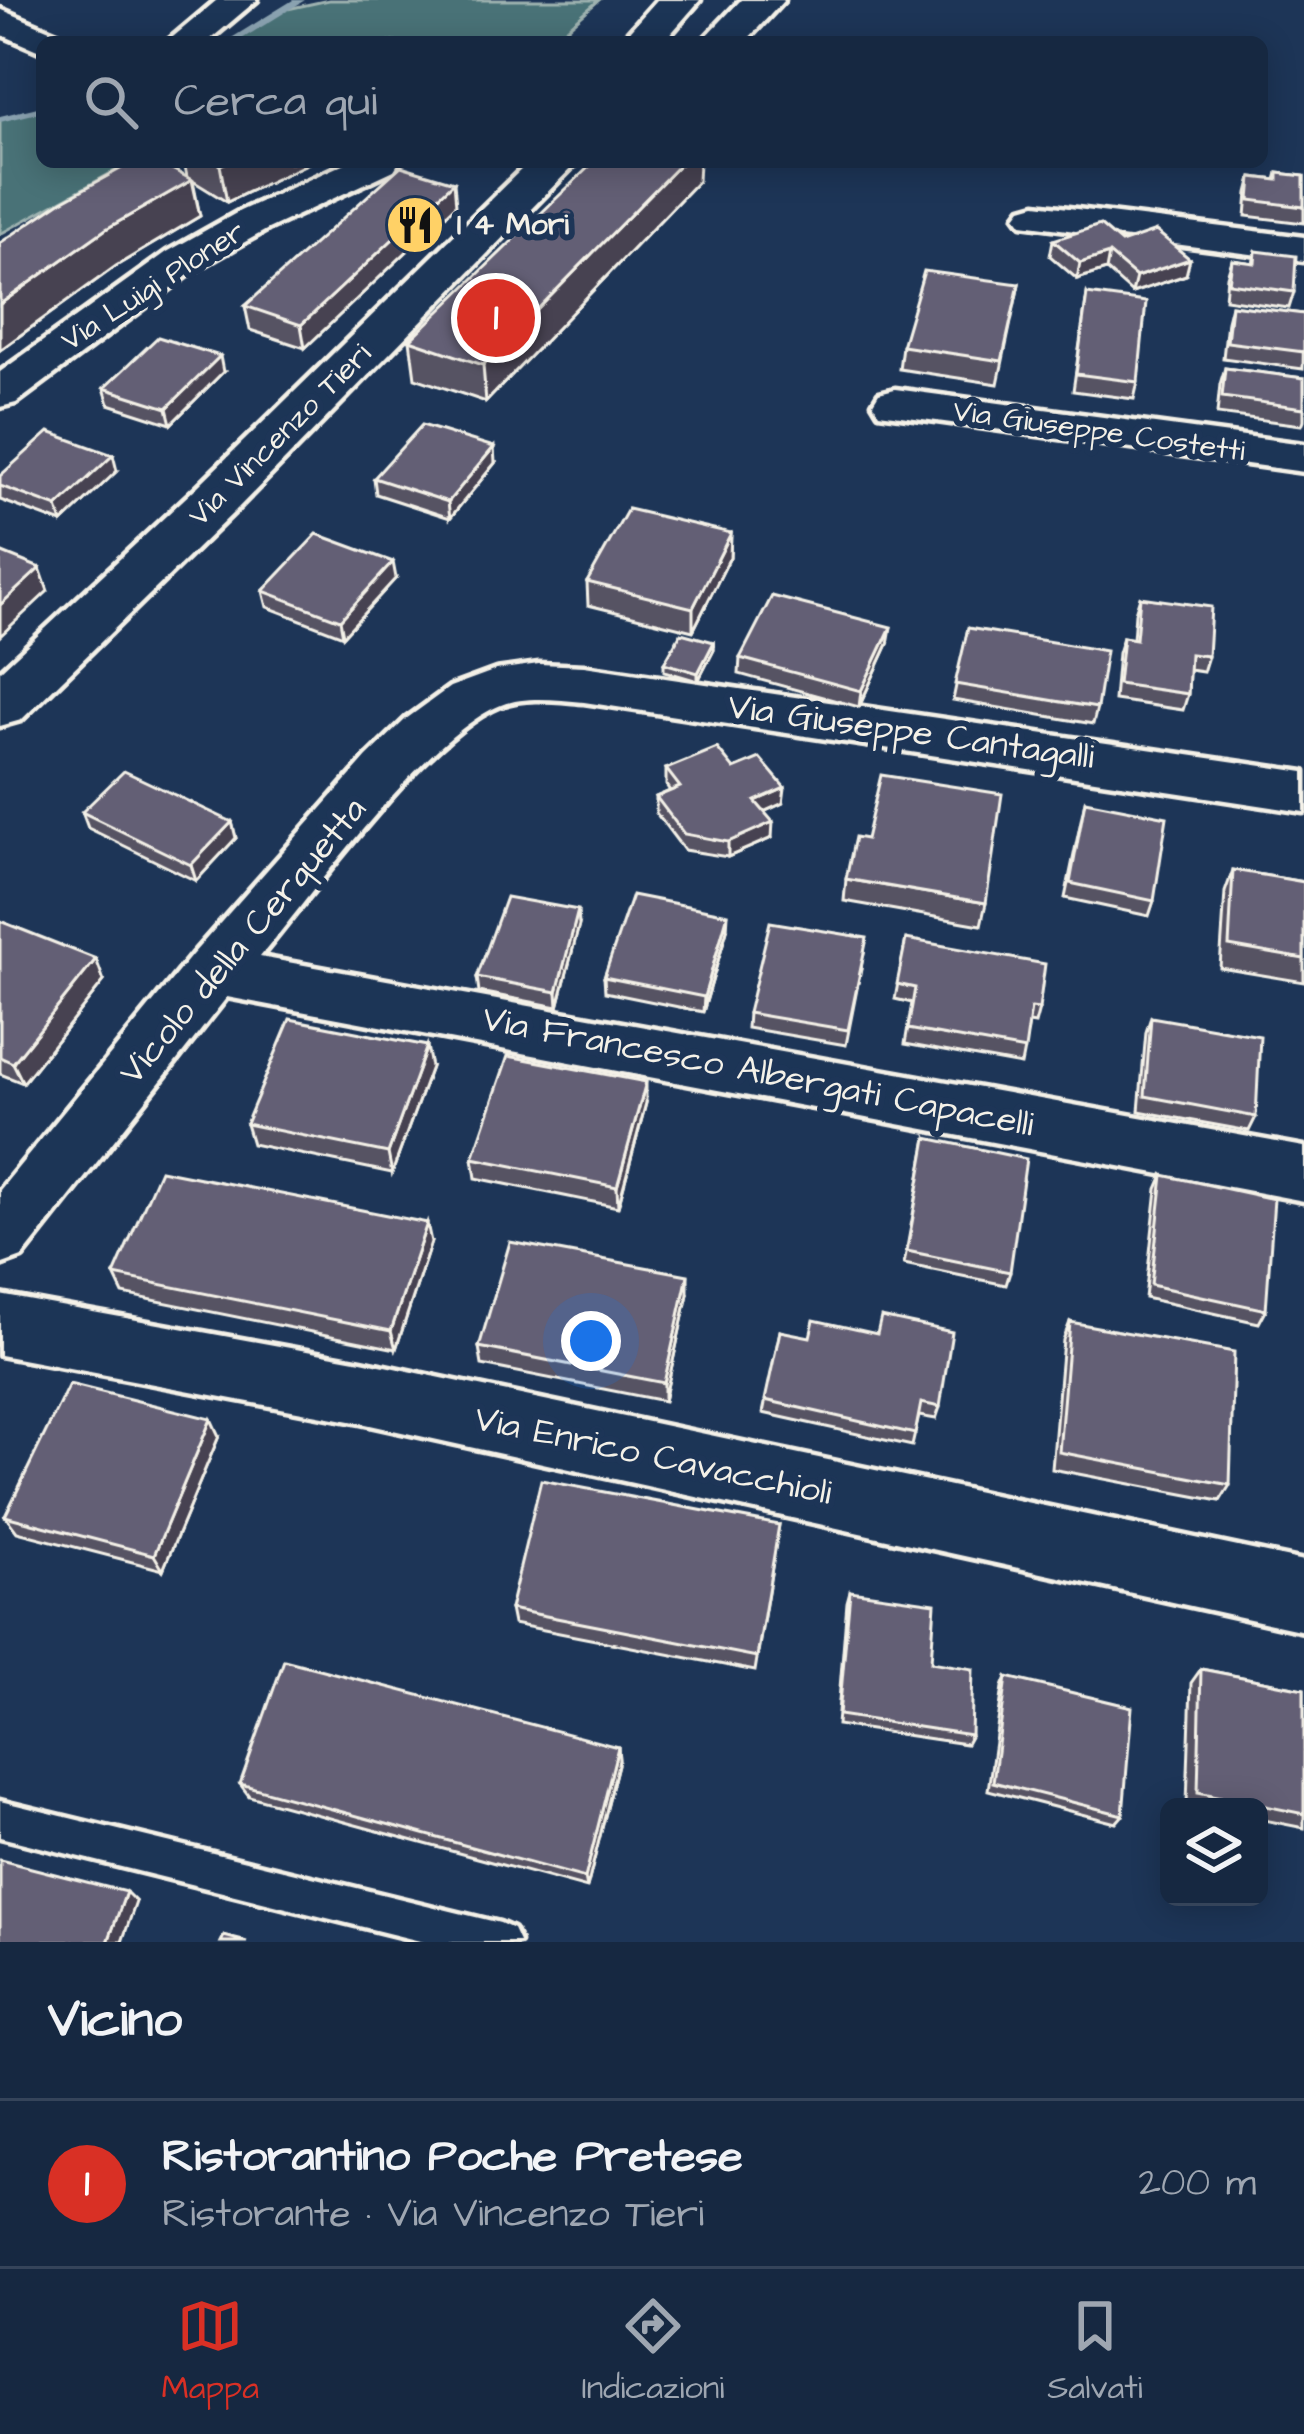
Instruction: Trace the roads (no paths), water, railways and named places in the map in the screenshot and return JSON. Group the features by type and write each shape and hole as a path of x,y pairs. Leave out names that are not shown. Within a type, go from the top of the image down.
{"street":[{"path":"193,36 239,0"},
{"path":"728,36 764,0"},
{"path":"0,20 36,37"},
{"name":"Via Luigi Ploner","path":"0,393 181,261 254,220 367,168"},
{"name":"Via Vincenzo Tieri","path":"0,705 217,499 549,168"},
{"path":"1036,216 1304,249"},
{"name":"Via Giuseppe Costetti","path":"895,404 1304,458"},
{"name":"Via Giuseppe Cantagalli","path":"517,683 584,684 1304,792"},
{"name":"Vicolo della Cerquetta","path":"0,1237 212,971 410,745 464,703 517,683"},
{"name":"Via Francesco Albergati Capacelli","path":"212,971 1304,1174"},
{"name":"Via Enrico Cavacchioli","path":"0,1325 361,1392 1304,1596"}],"lane":[{"path":"0,1819 500,1942"}],"waterway":[{"path":"240,36 300,0"},
{"path":"0,119 36,110"}],"place":[{"name":"I 4 Mori","path":"415,225"},
{"name":"Ristorantino Poche Pretese","path":"496,318"}]}
